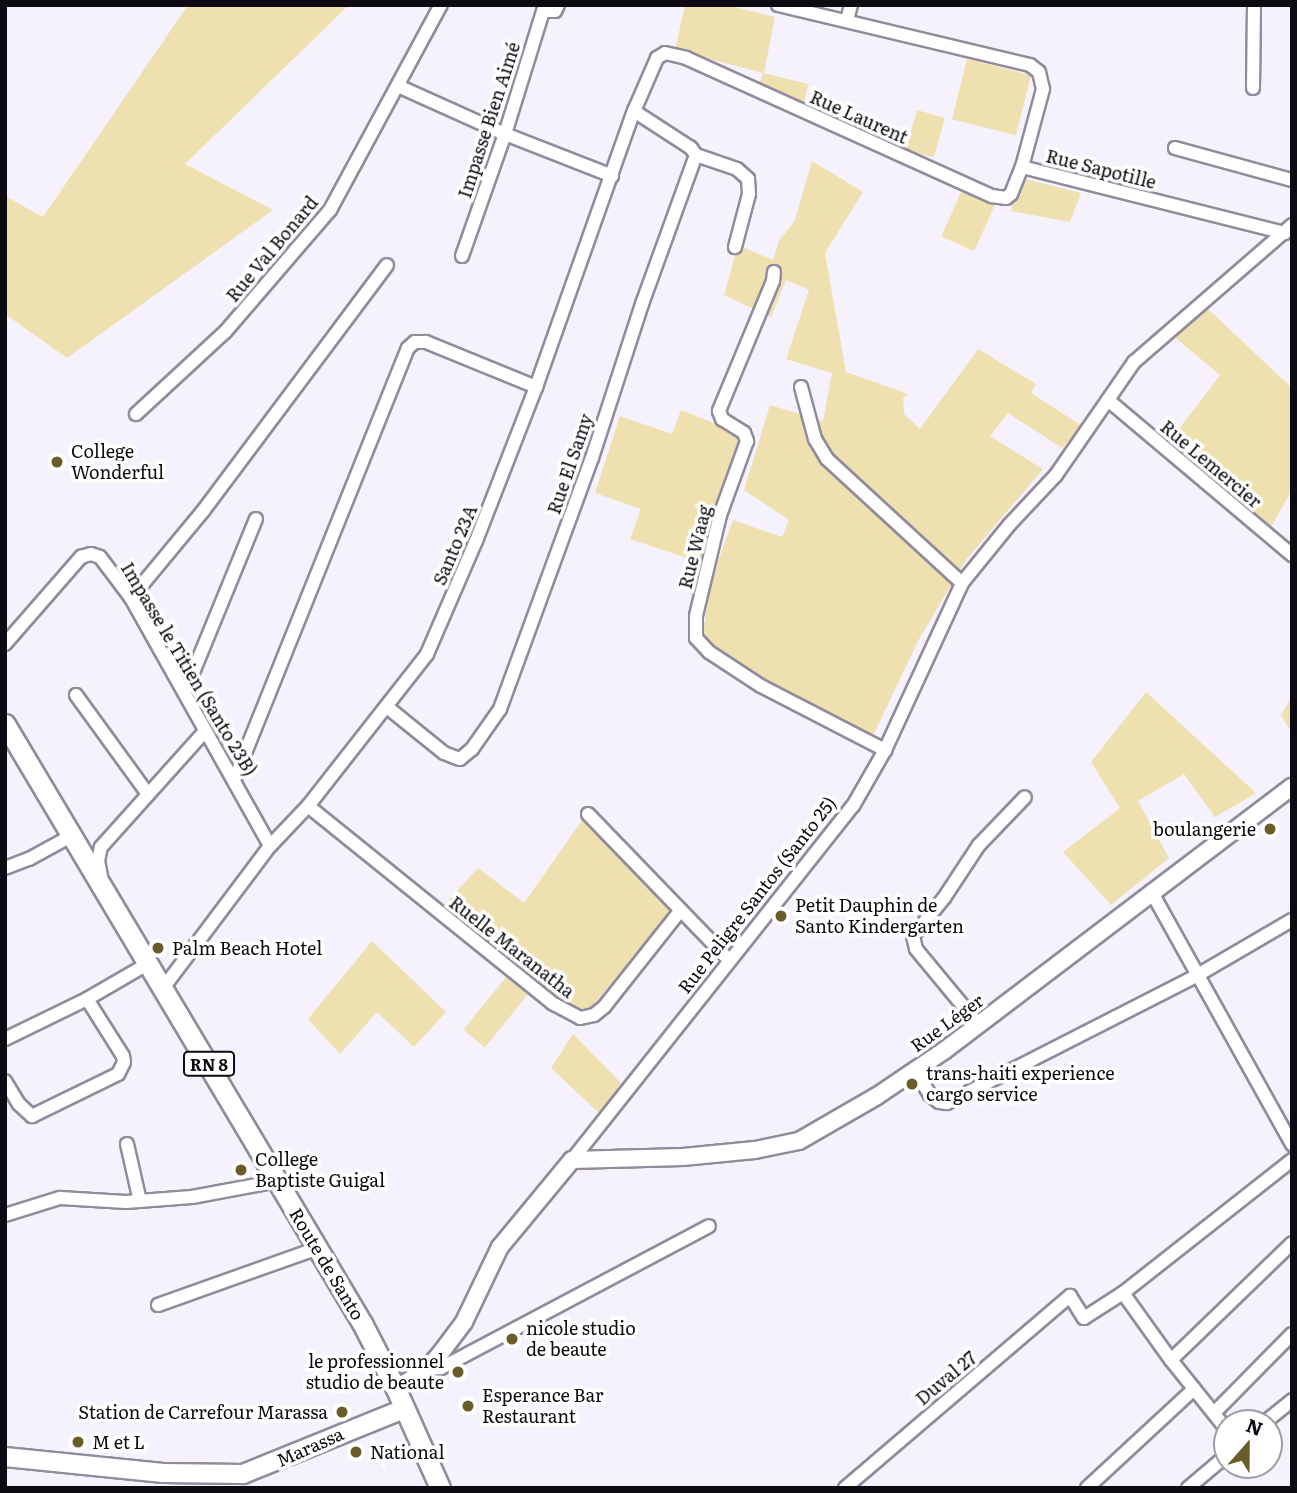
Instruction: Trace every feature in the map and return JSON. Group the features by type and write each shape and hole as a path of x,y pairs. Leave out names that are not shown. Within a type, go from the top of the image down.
{"main road":[{"name":"Route de Santo","path":"5,724 74,835 104,890 362,1322 396,1389 440,1488"},
{"name":"Marassa","path":"5,1457 163,1473 243,1474 404,1409"}],"street":[{"name":"Rue Val Bonard","path":"136,414 225,332 330,209 441,5"},
{"name":"Impasse Bien Aimé","path":"461,256 505,134 543,11 555,11 558,5"},
{"name":"Rue Sapotille","path":"778,5 1019,61 1039,72 1043,89 1022,167 1289,229"},
{"path":"847,20 851,5"},
{"path":"1253,88 1254,5"},
{"name":"Rue Laurent","path":"665,53 686,58 992,196 1006,198 1011,194 1022,167"},
{"name":"Santo 23A","path":"164,987 270,846 308,807 427,654 476,541 536,387 634,110 651,70 665,53"},
{"path":"398,86 505,134 612,176"},
{"path":"634,110 691,148 696,155 737,169 748,179 749,194 735,247"},
{"path":"1175,148 1292,180"},
{"name":"Rue El Samy","path":"387,707 444,753 460,759 472,749 500,709 592,458 642,304 696,155"},
{"name":"Rue Peligre Santos (Santo 25)","path":"396,1389 427,1370 464,1322 500,1247 853,806 885,750 962,583 1010,524 1056,475 1134,362 1289,229"},
{"path":"131,598 203,511 387,265"},
{"name":"Rue Waag","path":"774,272 773,281 719,411 722,419 744,433 747,441 720,515 696,616 696,638 709,652 761,686 885,750"},
{"path":"235,778 408,348 415,342 426,342 536,387"},
{"path":"801,387 815,439 827,458 962,583"},
{"name":"Rue Lemercier","path":"1108,400 1292,555"},
{"path":"185,692 256,519"},
{"name":"Impasse le Titien (Santo 23B)","path":"5,644 81,557 91,554 100,557 131,598 205,731 235,778 270,846"},
{"path":"76,695 148,794"},
{"path":"104,890 98,861 101,847 205,731"},
{"name":"Rue Léger","path":"572,1160 683,1157 755,1150 799,1141 877,1096 915,1070 1118,921 1151,891 1292,787"},
{"path":"978,1024 916,949 913,936 944,898 979,845 1025,797"},
{"name":"Ruelle Maranatha","path":"308,807 552,1003 580,1018 594,1015 604,1007 680,911"},
{"path":"588,814 730,961"},
{"path":"5,868 29,859 74,835"},
{"path":"1151,891 1292,1144"},
{"path":"915,1070 930,1095 939,1102 947,1103 1196,976 1292,920"},
{"path":"5,1039 87,999 149,963"},
{"path":"5,1081 19,1104 32,1116 118,1074 124,1062 123,1056 87,999"},
{"path":"127,1144 140,1200"},
{"path":"1213,1412 1171,1360 1123,1293 1292,1160"},
{"path":"5,1215 60,1198 91,1202 140,1200 191,1196 278,1181"},
{"path":"427,1370 441,1368 709,1226"},
{"path":"1171,1360 1292,1243"},
{"path":"158,1305 318,1248"},
{"name":"Duval 27","path":"845,1488 1070,1296 1084,1318 1123,1293"},
{"path":"1218,1409 1292,1334"},
{"path":"1087,1488 1194,1389"},
{"path":"1188,1488 1213,1467"}],"shaded area":[{"path":"188,5 349,5 185,164 273,210 67,358 5,314 5,196 43,217"},
{"path":"685,5 727,5 775,17 764,73 808,84 803,108 756,92 763,73 675,50"},
{"path":"967,59 1031,75 1016,135 952,119"},
{"path":"917,110 945,118 934,157 906,149"},
{"path":"812,161 863,192 825,253 846,372 908,394 903,398 904,414 920,429 978,349 1036,384 1031,393 1082,426 1062,448 1008,413 990,436 1043,469 966,560 918,641 872,738 745,672 702,639 711,580 733,520 782,537 789,520 744,490 770,405 823,421 832,373 786,359 809,290 786,280 771,317 724,295 738,245 773,260 779,241 795,220"},
{"path":"1017,177 1081,193 1070,222 1011,211"},
{"path":"962,190 995,205 974,251 941,237"},
{"path":"1207,308 1292,388 1292,490 1268,532 1172,446 1173,437 1220,375 1173,336"},
{"path":"681,410 746,436 705,564 630,539 641,509 595,493 620,416 672,434"},
{"path":"1146,692 1256,793 1215,817 1184,774 1138,801 1169,858 1111,905 1063,852 1120,808 1091,762"},
{"path":"1292,696 1292,733 1281,715"},
{"path":"583,819 671,911 580,1021 441,908 478,868 524,903"},
{"path":"372,941 446,1012 414,1047 377,1012 340,1054 308,1019"},
{"path":"506,977 528,995 485,1047 463,1030"},
{"path":"573,1034 621,1083 600,1114 551,1068"}],"place":[{"name":"College Wonderful","path":"57,462"},
{"name":"boulangerie","path":"1270,829"},
{"name":"Petit Dauphin de Santo Kindergarten","path":"781,916"},
{"name":"Palm Beach Hotel","path":"158,948"},
{"name":"trans-haiti experience cargo service","path":"912,1084"},
{"name":"College Baptiste Guigal","path":"241,1170"},
{"name":"nicole studio de beaute","path":"512,1339"},
{"name":"le professionnel studio de beaute","path":"458,1372"},
{"name":"Esperance Bar Restaurant","path":"468,1406"},
{"name":"Station de Carrefour Marassa","path":"342,1412"},
{"name":"M et L","path":"78,1442"},
{"name":"National","path":"356,1452"}]}
